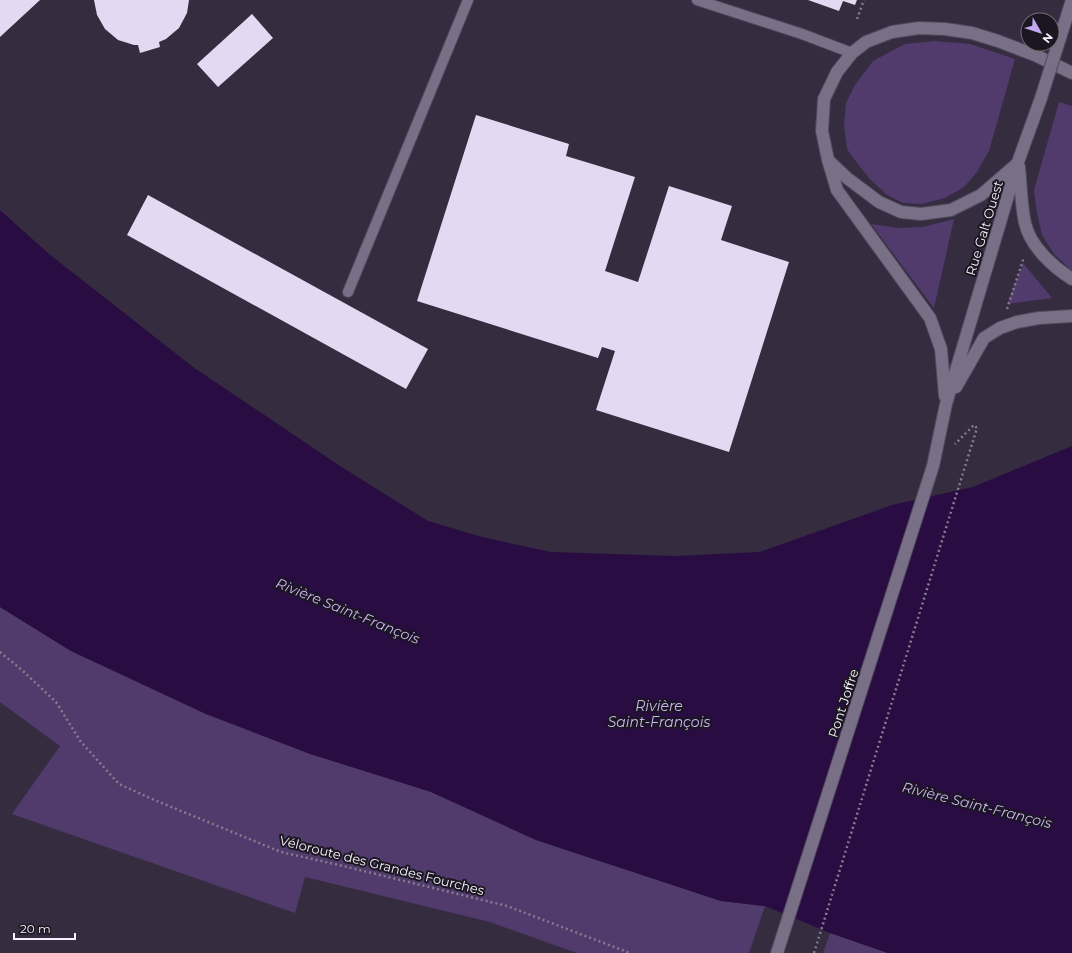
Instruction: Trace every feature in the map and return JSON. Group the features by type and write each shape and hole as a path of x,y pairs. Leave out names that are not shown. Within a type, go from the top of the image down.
{"main road":[{"name":"Rue Galt Ouest","path":"933,466 946,404 1018,162 1041,98 1072,0"},
{"path":"946,404 941,349 930,318 837,190 828,160 822,131 824,99 837,72 852,53 872,39 892,32 919,28 945,29 972,33 1072,67"},
{"path":"1037,56 1072,73"},
{"path":"828,160 847,178 879,202 901,212 921,214 951,210 981,195 1018,162"},
{"path":"1018,162 1025,224 1038,249 1052,264 1072,279"},
{"path":"946,404 984,338 1000,328 1017,322 1039,318 1072,316"},
{"name":"Pont Joffre","path":"778,950 933,466"}],"lane":[{"path":"348,292 468,0"},
{"path":"697,0 802,34 852,53"}],"path":[{"path":"857,19 864,0"},
{"path":"1005,313 1024,256"},
{"path":"814,953 977,428 974,425"},
{"name":"Véloroute des Grandes Fourches","path":"0,652 24,671 56,702 81,742 120,784 152,799 281,852 506,906 630,953"}],"shaded area":[{"path":"935,41 970,44 1015,59 989,151 977,172 964,187 945,198 921,204 903,203 887,195 870,179 847,149 844,124 846,103 855,85 873,61 905,44"},
{"path":"1059,102 1072,106 1072,271 1054,254 1042,235 1034,190"},
{"path":"954,219 934,308 871,224 898,228 923,227"},
{"path":"1023,263 1052,298 1007,304"},
{"path":"0,607 71,651 206,714 431,792 536,840 721,901 765,906 749,953 577,953 490,922 305,877 295,913 12,814 60,746 0,702"},
{"path":"830,933 888,953 823,953"}],"water":[{"name":"Rivière Saint-François","path":"0,210 49,254 193,367 340,466 428,521 482,537 551,552 676,556 760,552 892,505 973,487 1072,446 1072,953 888,953 830,933 765,906 721,901 536,840 431,792 310,754 206,714 71,651 0,607"}],"building":[{"path":"0,0 40,0 0,37"},
{"path":"94,0 189,0 187,13 179,28 166,39 159,42 160,47 140,53 138,45 118,40 105,29 97,15"},
{"path":"808,0 857,0 855,5 843,1 839,11"},
{"path":"252,14 273,38 218,87 197,64"},
{"path":"476,115 569,144 566,156 635,177 605,271 638,282 669,186 732,206 721,240 789,262 729,452 596,410 615,351 602,347 598,358 417,301"},
{"path":"148,195 428,349 406,389 127,235"}]}
